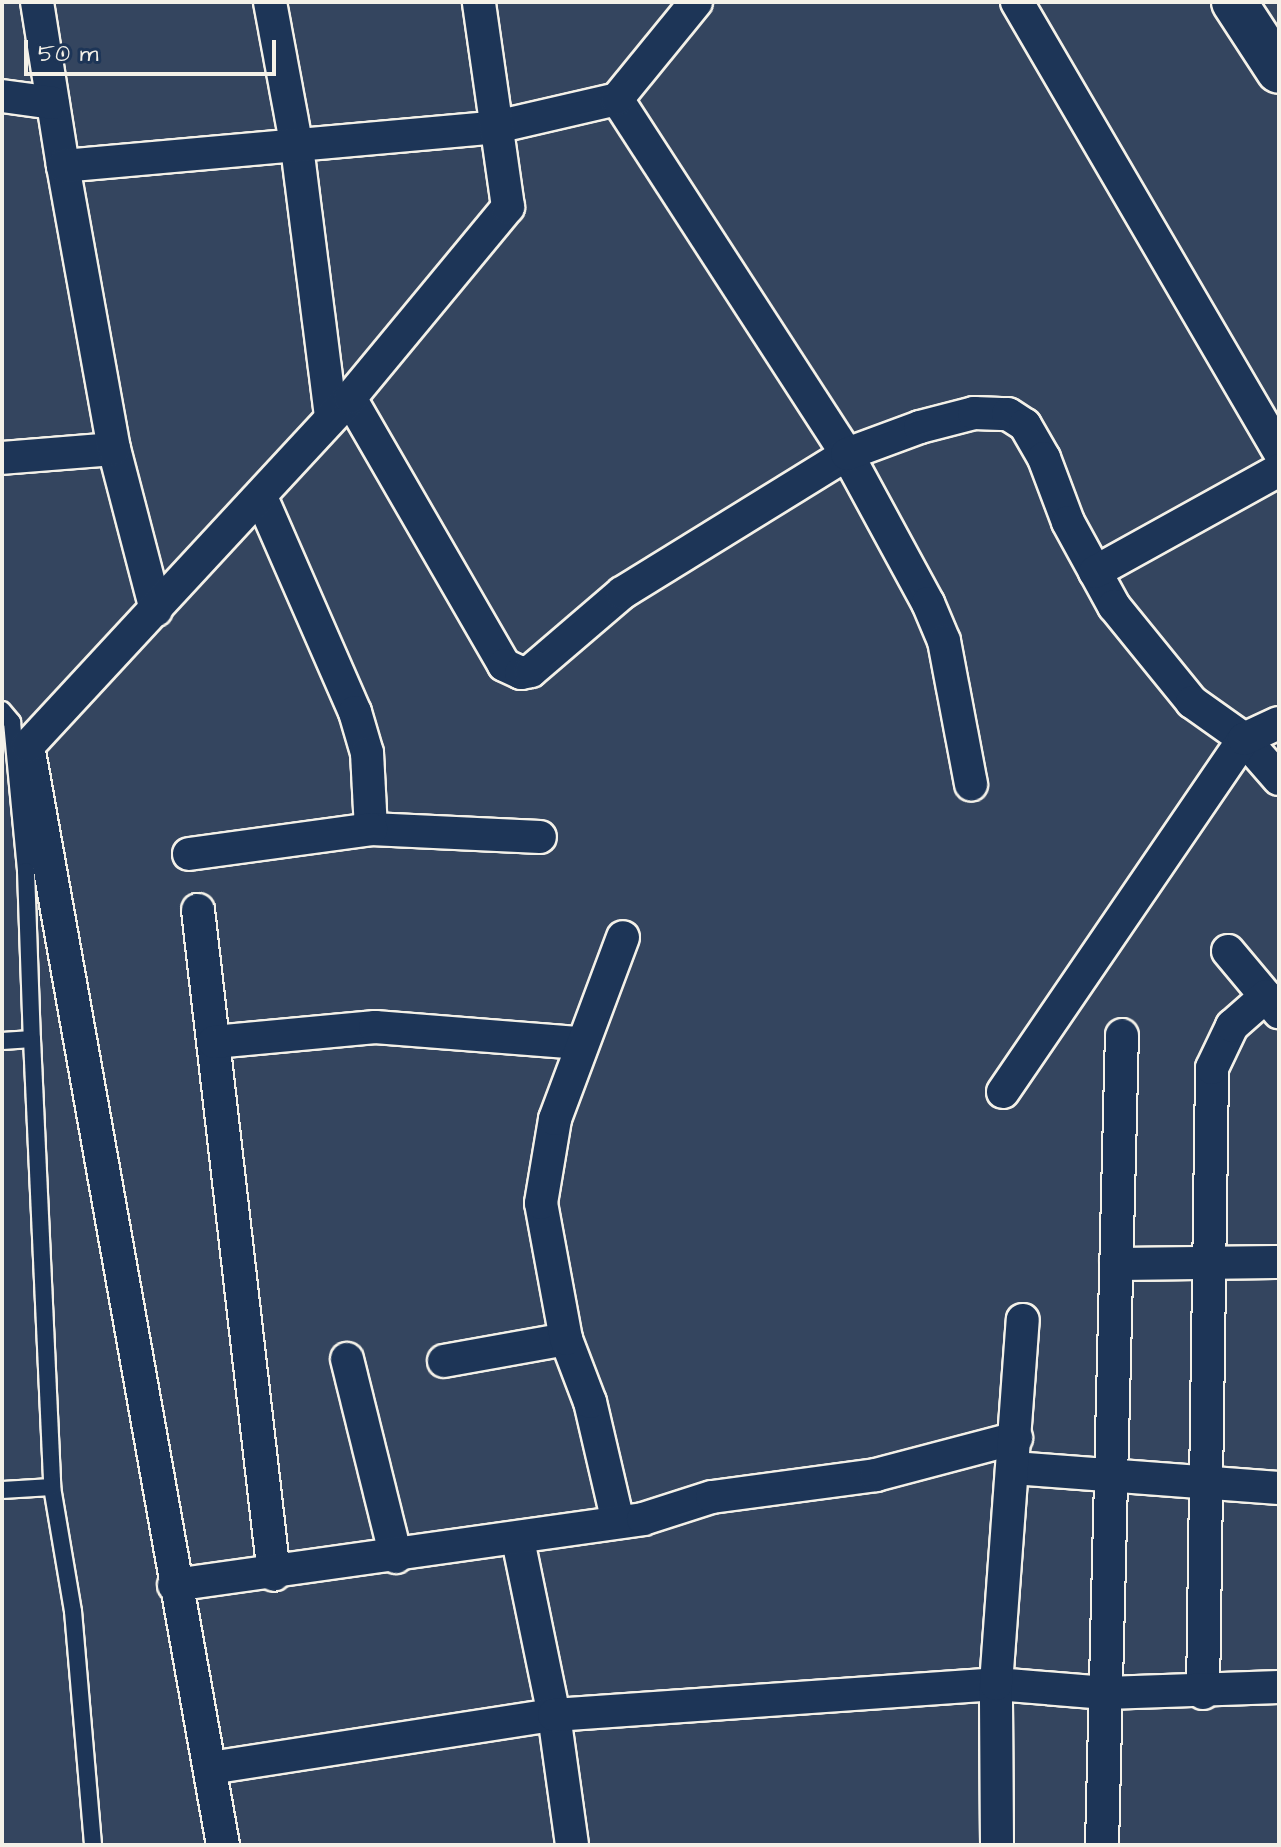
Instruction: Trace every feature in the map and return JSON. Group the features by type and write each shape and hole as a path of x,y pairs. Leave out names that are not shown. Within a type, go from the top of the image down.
{"highway":[{"path":"1234,2 1279,71"}],"street":[{"path":"37,2 114,449 156,610"},
{"path":"270,2 340,406 504,665 521,673 531,671 622,593 847,454 920,427 974,413 1008,414 1025,425 1044,458 1068,522 1114,606 1192,702 1244,739 1279,779"},
{"path":"223,1845 174,1585 28,746 261,497 508,207 479,2"},
{"path":"63,166 496,127 617,99 696,2"},
{"path":"1017,2 1279,451"},
{"path":"2,96 53,103"},
{"path":"617,99 847,454 944,641 971,784"},
{"path":"2,458 114,449"},
{"path":"1095,572 1279,470"},
{"path":"261,497 355,712 367,753 371,829"},
{"path":"1003,1092 1244,739 1279,723"},
{"path":"189,854 371,829 540,837"},
{"path":"198,910 274,1575"},
{"path":"618,1522 590,1402 566,1339 541,1203 546,1155 580,1043 623,937"},
{"path":"1203,1693 1203,1482 1212,1262 1212,1068 1232,1026 1273,1004 1228,951"},
{"path":"214,1042 375,1027 580,1043"},
{"path":"1102,1845 1122,1035"},
{"path":"1116,1264 1279,1262"},
{"path":"997,1845 996,1684 1023,1320"},
{"path":"444,1361 566,1339"},
{"path":"347,1359 396,1557"},
{"path":"174,1585 274,1575 518,1540 618,1522 712,1497 1015,1453 1111,1476 1279,1488"},
{"path":"518,1540 554,1715 572,1845"},
{"path":"210,1768 554,1715 996,1684 1106,1693 1203,1693 1279,1687"}],"lane":[{"path":"2,710 12,722 26,871 52,1487 73,1611 93,1845"},
{"path":"2,1041 32,1039"},
{"path":"2,1490 52,1487"}]}
